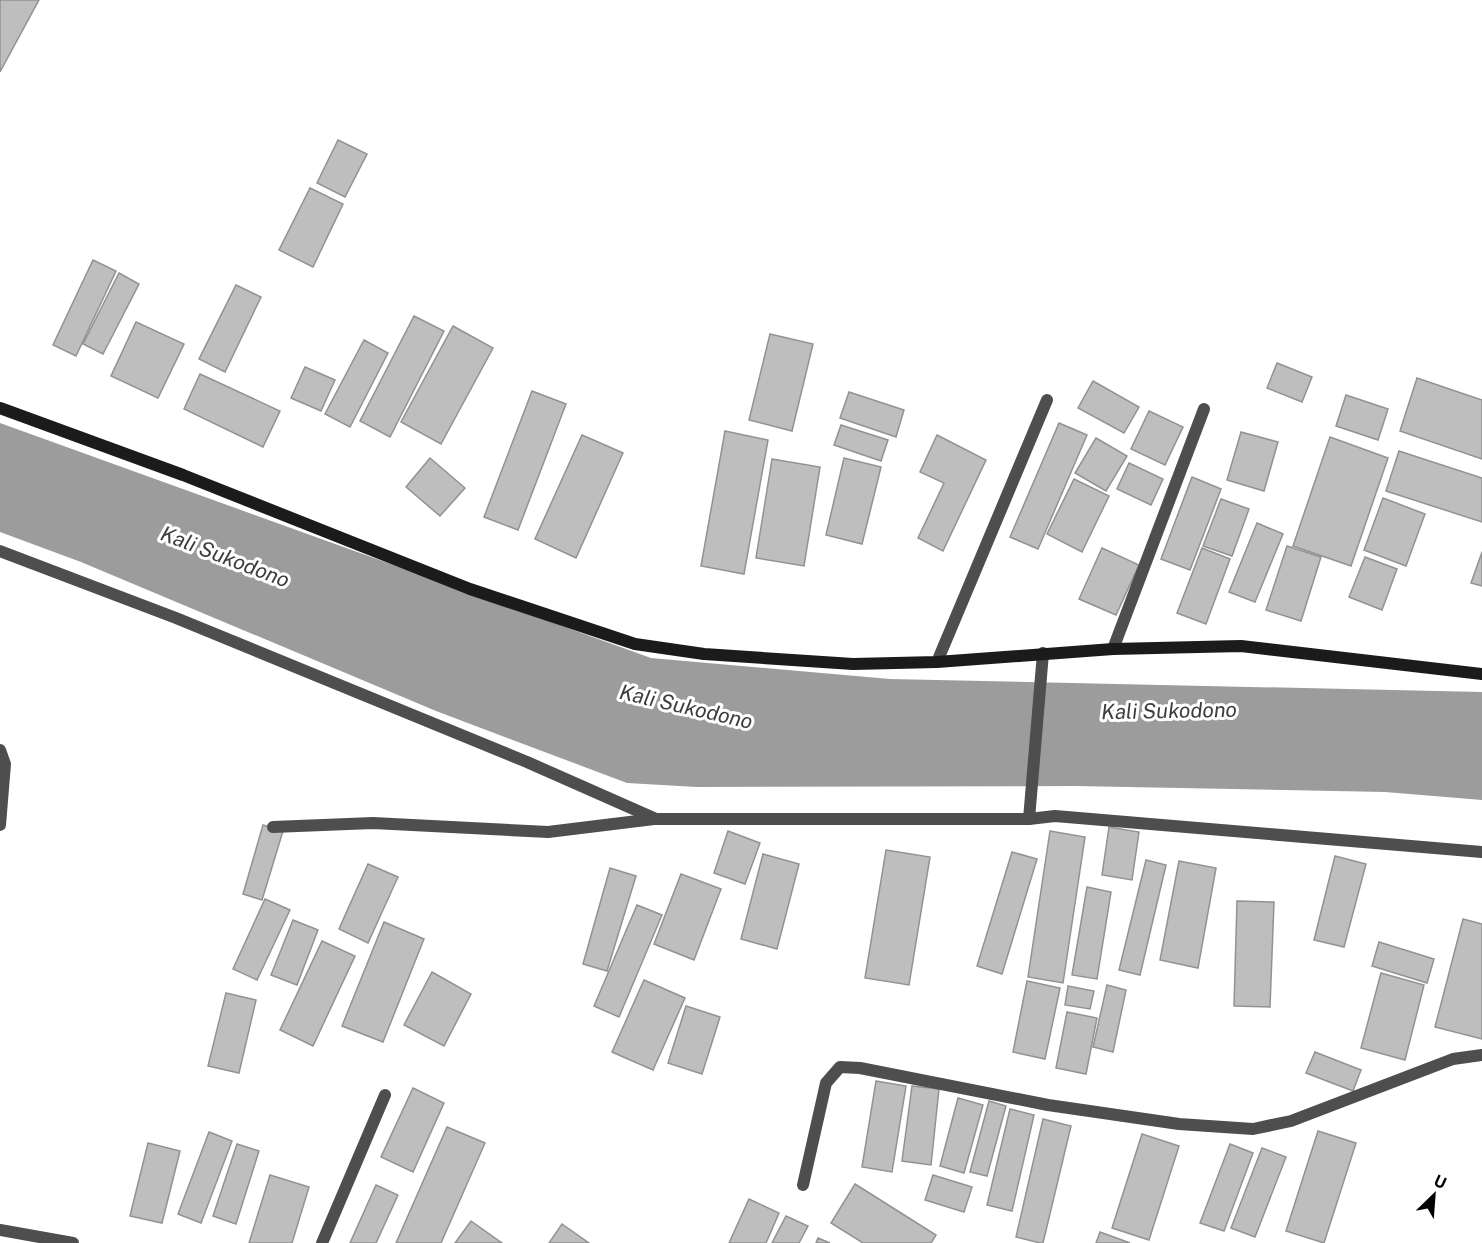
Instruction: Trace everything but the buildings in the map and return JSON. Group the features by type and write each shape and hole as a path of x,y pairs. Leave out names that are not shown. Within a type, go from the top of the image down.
{"main road":[{"path":"0,408 183,475 470,589 635,644 704,654 853,664 937,662 1113,649 1241,646 1482,674"}],"street":[{"path":"937,662 1047,400"},
{"path":"1113,649 1204,409"},
{"path":"0,551 187,623 527,762 656,819"},
{"path":"1029,819 1043,653"},
{"path":"0,750 5,764 0,825"},
{"path":"273,827 373,823 548,832 656,819 1029,819 1055,816 1482,852"},
{"path":"803,1185 826,1083 840,1067 860,1068 1048,1105 1179,1124 1253,1129 1291,1121 1453,1059 1482,1055"},
{"path":"322,1243 385,1095"},
{"path":"0,1230 73,1243"}],"water":[{"name":"Kali Sukodono","path":"0,423 651,658 890,679 1482,692 1482,800 1385,792 1075,786 697,787 627,783 436,711 81,562 0,532"}]}
